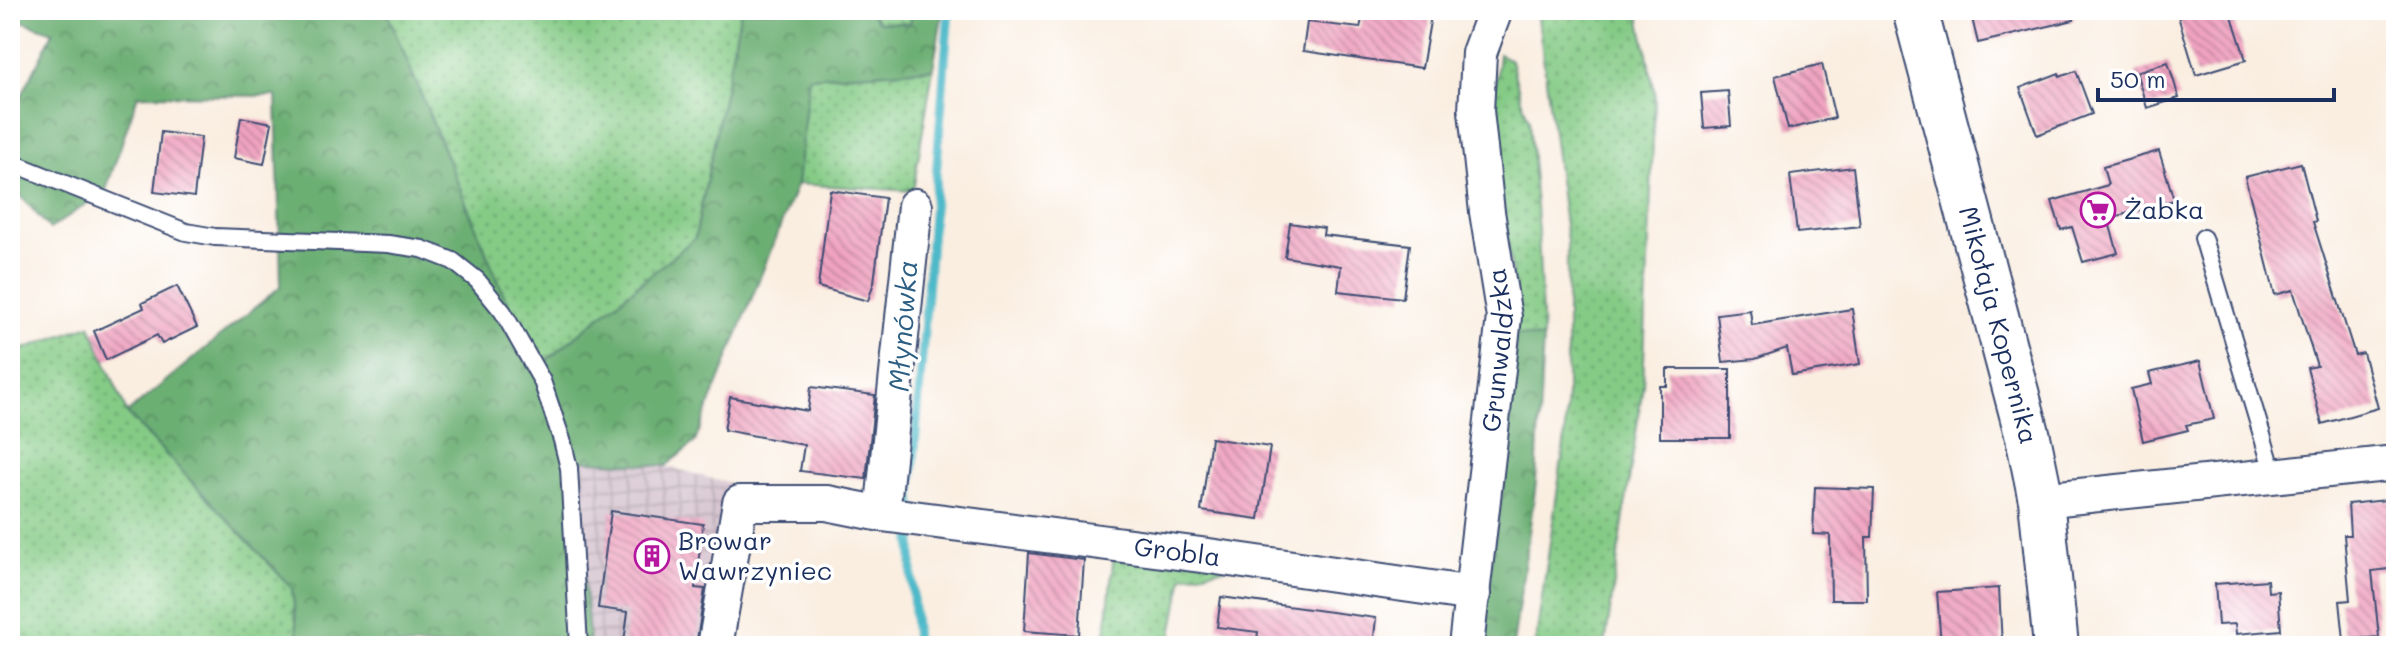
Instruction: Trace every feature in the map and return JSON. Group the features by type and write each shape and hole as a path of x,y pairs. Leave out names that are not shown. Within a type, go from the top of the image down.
{"main road":[{"name":"Mikołaja Kopernika","path":"1915,10 2024,421 2041,500 2056,646"}],"street":[{"name":"Grunwaldzka","path":"1466,646 1504,317 1487,212 1476,111 1479,53 1495,10"},
{"path":"882,514 915,206"},
{"path":"2041,500 2396,463"},
{"name":"Grobla","path":"715,646 740,503 827,503 882,514 1221,557 1473,594"}],"lane":[{"path":"10,162 186,232 215,237 388,244 438,254 467,270 503,312 542,381 554,412 569,468 579,646"},
{"path":"2203,238 2274,475"}],"shaded area":[{"path":"574,460 666,466 738,486 708,646 590,646"}],"green space":[{"path":"10,10 386,10 535,370 695,238 741,10 868,10 878,22 910,24 912,10 943,10 933,69 809,77 797,184 695,442 666,466 574,460 590,646 299,646 292,588 127,413 281,286 276,96 138,95 106,190 50,229 10,184 10,119 53,32 10,17"},
{"path":"386,10 741,10 695,238 535,370"},
{"path":"868,10 912,10 911,24 878,22"},
{"path":"1537,10 1638,10 1655,93 1643,385 1605,646 1535,646 1564,445 1567,394 1567,241"},
{"path":"1499,54 1511,60 1529,120 1543,339 1516,334 1517,311 1495,148 1494,99"},
{"path":"933,69 913,191 797,184 809,77"},
{"path":"90,325 127,413 292,588 299,646 20,646 10,622 10,354"},
{"path":"1516,334 1543,339 1536,483 1513,646 1477,646 1504,481"},
{"path":"1115,544 1258,562 1183,576 1170,646 1104,646"}],"building":[{"path":"1374,10 1432,10 1422,68 1303,51 1307,22 1360,28 1363,15 1373,17"},
{"path":"1970,10 2073,10 2074,20 1978,43"},
{"path":"2197,10 2230,10 2246,60 2196,75 2178,16"},
{"path":"2168,62 2179,98 2147,108 2136,72"},
{"path":"1822,64 1835,118 1788,129 1775,76"},
{"path":"2076,71 2092,114 2037,135 2020,88 2059,73 2060,77"},
{"path":"1728,91 1731,126 1704,128 1701,93"},
{"path":"241,117 272,123 264,164 234,158"},
{"path":"161,132 201,137 194,197 154,192"},
{"name":"Żabka","path":"2159,151 2174,200 2108,219 2118,253 2083,262 2072,227 2061,230 2052,201 2108,185 2103,167"},
{"path":"2301,163 2316,221 2313,222 2355,355 2363,353 2378,408 2322,424 2307,368 2317,366 2293,290 2275,295 2245,177"},
{"path":"1853,167 1860,226 1797,233 1790,175"},
{"path":"830,190 885,198 874,282 868,301 818,287"},
{"path":"1290,223 1324,228 1323,235 1410,245 1403,298 1338,291 1341,266 1285,257"},
{"path":"177,286 197,327 162,344 157,335 106,360 94,331 144,308 142,303"},
{"path":"1852,309 1860,364 1792,375 1787,348 1755,359 1723,362 1717,314 1750,310 1752,325"},
{"path":"2200,361 2214,419 2186,425 2188,430 2143,441 2131,389 2152,384 2149,373"},
{"path":"1667,369 1730,369 1730,438 1660,438 1660,386 1667,386"},
{"path":"811,387 875,395 866,479 800,471 804,445 724,430 730,397 808,411"},
{"path":"1211,438 1270,447 1259,519 1201,511"},
{"path":"1815,487 1874,489 1872,537 1866,537 1867,600 1831,600 1830,535 1813,534"},
{"path":"2396,499 2396,568 2372,571 2379,637 2344,640 2340,601 2350,600 2344,535 2350,535 2348,504"},
{"name":"Browar Wawrzyniec","path":"611,511 703,524 695,588 705,589 696,646 632,646 632,643 624,642 628,612 598,608"},
{"path":"1029,553 1084,560 1079,635 1024,631"},
{"path":"2267,580 2268,592 2278,591 2281,630 2236,634 2235,624 2218,625 2215,584"},
{"path":"1999,588 2002,646 1941,646 1937,592"},
{"path":"1221,597 1376,618 1373,646 1256,646 1258,632 1217,627"}],"waterway":[{"name":"Młynówka","path":"916,646 912,485 949,10"}],"place":[{"name":"Żabka","path":"2098,210"},
{"name":"Browar Wawrzyniec","path":"652,556"}]}
